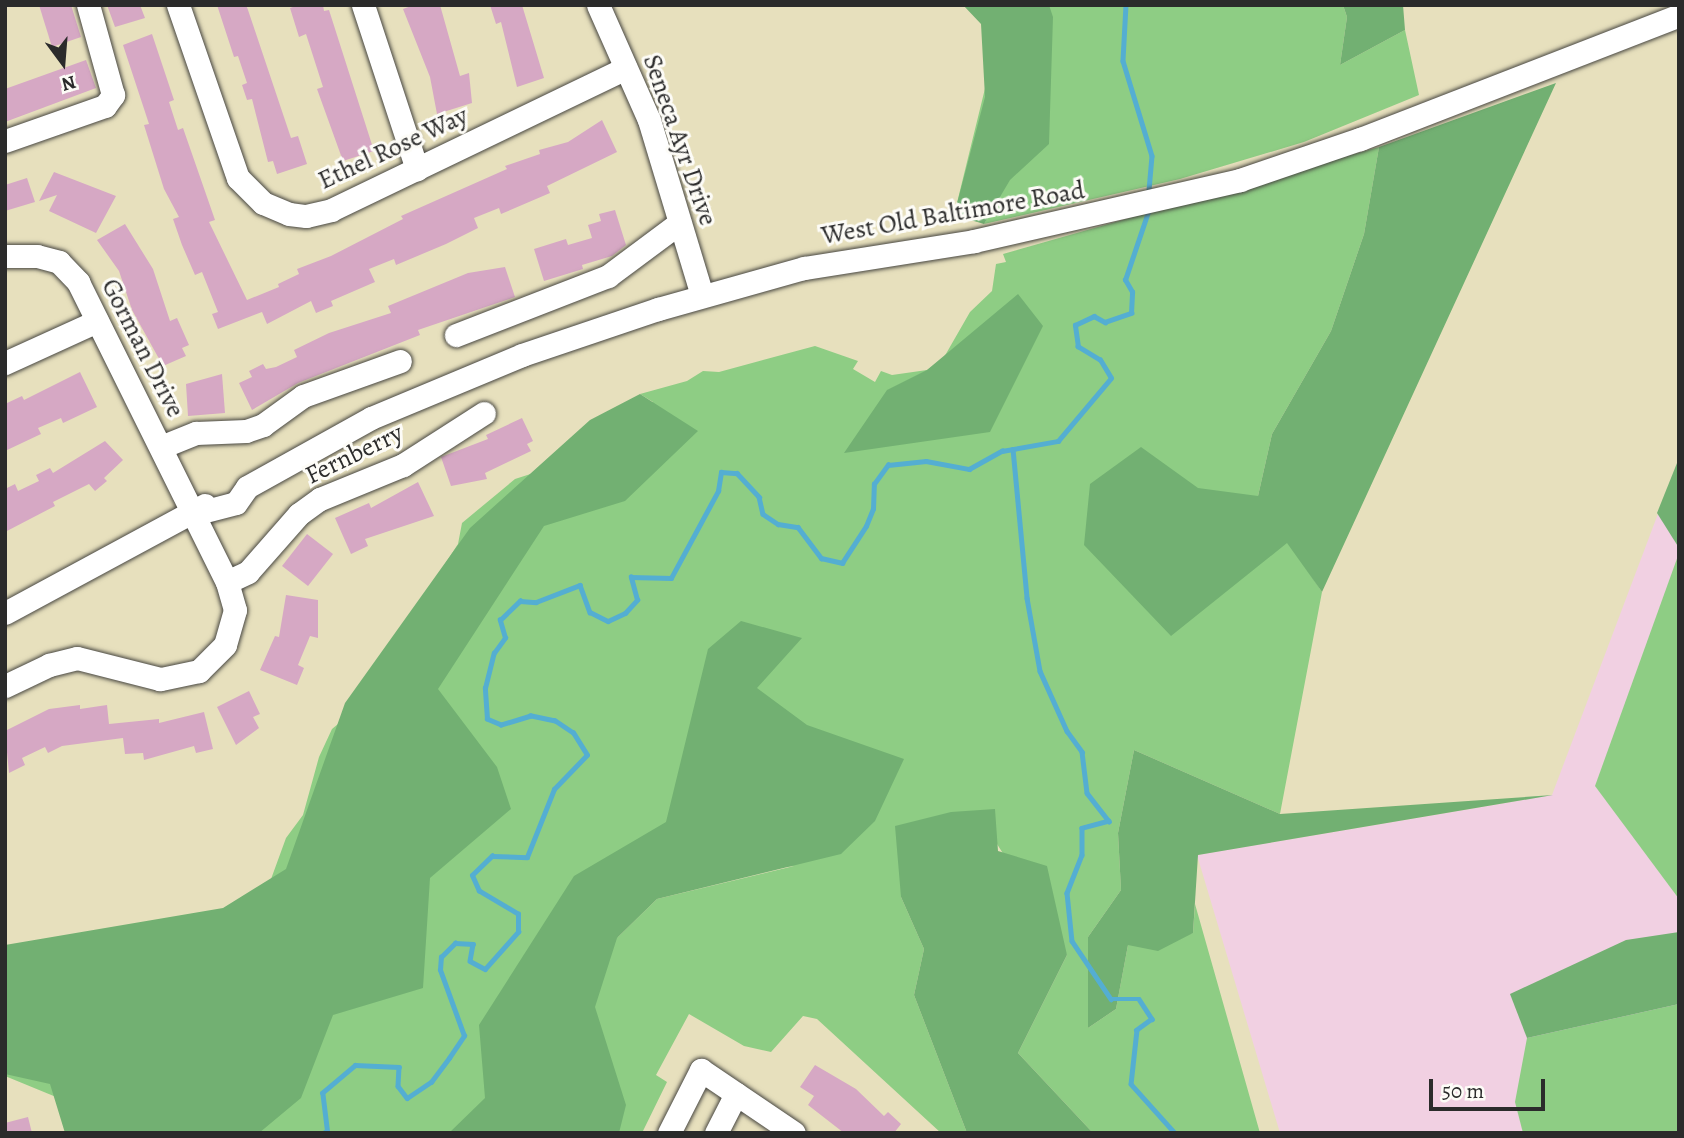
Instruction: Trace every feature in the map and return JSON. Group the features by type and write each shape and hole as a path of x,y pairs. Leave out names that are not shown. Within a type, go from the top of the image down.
{"street":[{"path":"5,141 105,106 113,95 88,5"},
{"name":"Ethel Rose Way","path":"178,5 238,178 264,203 306,216 331,210 626,68"},
{"path":"363,5 417,169"},
{"name":"Seneca Ayr Drive","path":"598,5 649,120 702,295"},
{"name":"West Old Baltimore Road","path":"5,613 194,514 236,503 247,487 371,418 522,355 702,295 804,268 974,241 1166,200 1360,139 1679,15"},
{"path":"456,335 608,276 680,223"},
{"name":"Gorman Drive","path":"5,256 37,256 59,262 78,282 227,582 235,610 232,631 225,645 200,671 160,679 77,658 5,686"},
{"path":"5,363 97,321"},
{"path":"161,447 196,433 246,431 263,425 303,396 400,361"},
{"name":"Fernberry","path":"227,582 248,572 299,514 320,499 402,465 484,413"},
{"path":"669,1133 701,1070 784,1130"},
{"path":"716,1133 736,1094"}],"shaded area":[{"path":"1679,458 1679,1133 1280,1133 1197,855 1552,795"}],"green space":[{"path":"963,5 1049,5 1053,17 1049,144 1010,180 984,224 954,215 985,97 981,24"},
{"path":"995,5 1343,5 1347,17 1340,65 1405,30 1419,95 1304,142 1180,179 984,224 993,207 954,215 991,64"},
{"path":"1343,5 1403,5 1405,30 1340,65 1347,17"},
{"path":"1556,83 1322,592 1287,543 1171,636 1084,545 1090,484 1141,447 1198,488 1258,496 1272,434 1331,331 1364,234 1379,147"},
{"path":"1379,147 1364,234 1331,331 1272,434 1258,496 1322,592 1280,814 1134,750 1118,833 1121,890 1088,937 1088,1028 1116,1009 1128,945 1193,933 1195,904 1260,1133 1093,1133 1018,1053 1067,955 997,844 901,897 924,949 914,995 967,1133 941,1133 817,1019 803,1016 771,1052 744,1046 689,1014 656,1075 667,1082 642,1133 66,1133 78,1106 5,1076 5,950 255,923 286,838 303,815 319,757 332,729 344,719 458,544 462,523 515,479 546,469 653,402 640,394 687,381 703,371 719,372 815,346 858,361 853,369 875,382 881,371 892,375 927,370 943,359 970,312 992,291 996,264 1006,262 1003,254","holes":["794,866 657,899 617,938 654,880"]},
{"path":"1018,294 1043,326 990,432 844,453 887,390 927,370"},
{"path":"640,394 698,431 625,501 544,526 438,689 497,767 511,809 430,878 423,988 333,1015 301,1098 259,1133 65,1133 50,1084 5,1074 5,945 223,908 286,869 345,703 470,528 590,420"},
{"path":"1679,458 1679,548 1657,513"},
{"path":"1679,553 1679,899 1595,786"},
{"path":"741,621 802,638 757,688 807,725 904,759 875,821 841,854 657,899 617,938 595,1007 626,1105 619,1133 449,1133 485,1098 479,1025 574,876 666,822 708,649"},
{"path":"1134,750 1280,814 1553,795 1198,855 1193,933 1158,951 1128,945 1116,1009 1088,1028 1088,937 1121,890 1118,833"},
{"path":"995,809 998,851 1047,866 1067,955 1018,1053 1093,1133 967,1133 914,995 924,949 901,897 895,826 951,812"},
{"path":"1679,932 1679,1004 1527,1038 1510,994 1626,940"},
{"path":"1679,1004 1679,1133 1523,1133 1515,1102 1527,1038"}],"building":[{"path":"39,5 71,5 81,37 52,47"},
{"path":"107,5 140,5 145,18 115,27"},
{"path":"217,5 246,5 291,138 298,136 307,164 277,174 273,161 268,162 252,99 247,100 242,85 247,83 238,56 234,57"},
{"path":"299,5 323,5 324,11 329,10 374,151 343,161 317,89 323,87 306,34 299,37 290,8"},
{"path":"414,5 440,5 460,76 469,73 472,103 437,114 430,77 403,9"},
{"path":"490,5 522,5 544,78 517,87 501,22 496,24"},
{"path":"152,34 174,100 169,102 178,130 183,128 215,220 209,222 247,300 279,287 278,284 299,274 297,269 331,256 403,219 401,216 507,169 505,166 540,154 539,150 568,142 602,120 617,152 547,186 550,193 501,214 499,208 474,218 478,228 446,244 396,265 394,259 369,269 375,282 331,301 333,306 316,313 311,301 267,324 262,312 218,329 212,314 218,312 202,272 195,275 173,219 179,217 164,189 144,125 149,124 123,45"},
{"path":"86,60 96,88 5,122 5,89"},
{"path":"54,172 116,196 96,233 49,211 57,195 39,201"},
{"path":"27,178 35,202 5,211 5,185"},
{"path":"615,210 626,245 612,256 582,265 583,269 544,281 534,249 566,239 568,245 592,238 588,225 601,221 599,214"},
{"path":"125,224 153,269 170,321 177,318 189,345 182,348 186,356 163,366 132,310 119,271 97,240"},
{"path":"505,267 515,297 418,330 420,335 298,383 252,410 239,383 252,377 249,371 263,364 266,369 276,367 297,357 294,350 329,333 391,313 388,306 468,273"},
{"path":"80,372 97,407 63,423 61,418 38,428 41,434 5,451 5,404 22,396 24,400"},
{"path":"222,374 225,413 188,416 186,384"},
{"path":"522,418 533,441 527,444 531,451 485,473 487,479 451,486 441,457 488,439 486,435"},
{"path":"105,441 123,460 104,478 107,481 95,491 89,484 53,502 55,506 5,532 5,489 15,484 18,491 39,481 36,475 50,468 53,473"},
{"path":"418,482 434,516 365,539 368,546 351,554 335,518 369,503 371,508"},
{"path":"307,534 333,554 308,586 282,566"},
{"path":"286,595 318,600 318,638 310,636 298,665 304,668 297,685 260,670 275,636 279,637"},
{"path":"249,691 260,714 253,717 259,728 236,745 217,707"},
{"path":"80,705 80,709 107,705 109,724 159,719 159,723 204,712 213,749 196,753 194,746 144,760 143,753 125,754 123,738 62,746 48,753 45,747 22,758 25,765 9,773 5,731 49,709"},
{"path":"815,1065 856,1089 884,1116 888,1112 901,1124 894,1133 844,1133 808,1105 814,1096 800,1087"},
{"path":"28,1117 32,1133 5,1133 5,1123"}],"waterway":[{"path":"1126,5 1123,61 1152,156 1149,194"},
{"path":"323,1133 327,1131 322,1093 355,1065 399,1067 398,1086 407,1098 431,1082 449,1058 464,1036 440,970 441,957 455,943 473,944 470,961 485,969 518,932 518,914 479,891 472,875 492,856 527,857 554,789 587,755 573,733 555,721 531,716 501,725 487,719 485,688 494,653 505,638 500,620 520,601 536,602 580,585 590,612 608,621 625,613 637,600 631,577 671,578 718,491 721,472 737,473 759,497 763,514 778,524 798,527 821,558 842,563 866,526 873,509 874,484 888,465 926,461 969,469 1002,451 1058,441 1111,378 1100,360 1078,347 1075,325 1094,316 1105,322 1131,313 1132,292 1125,280 1149,209"},
{"path":"1013,449 1027,598 1040,671 1067,731 1082,752 1087,793 1109,821 1082,828 1082,855 1067,893 1072,941 1111,999 1139,999 1152,1019 1137,1030 1131,1084 1175,1133"}]}
